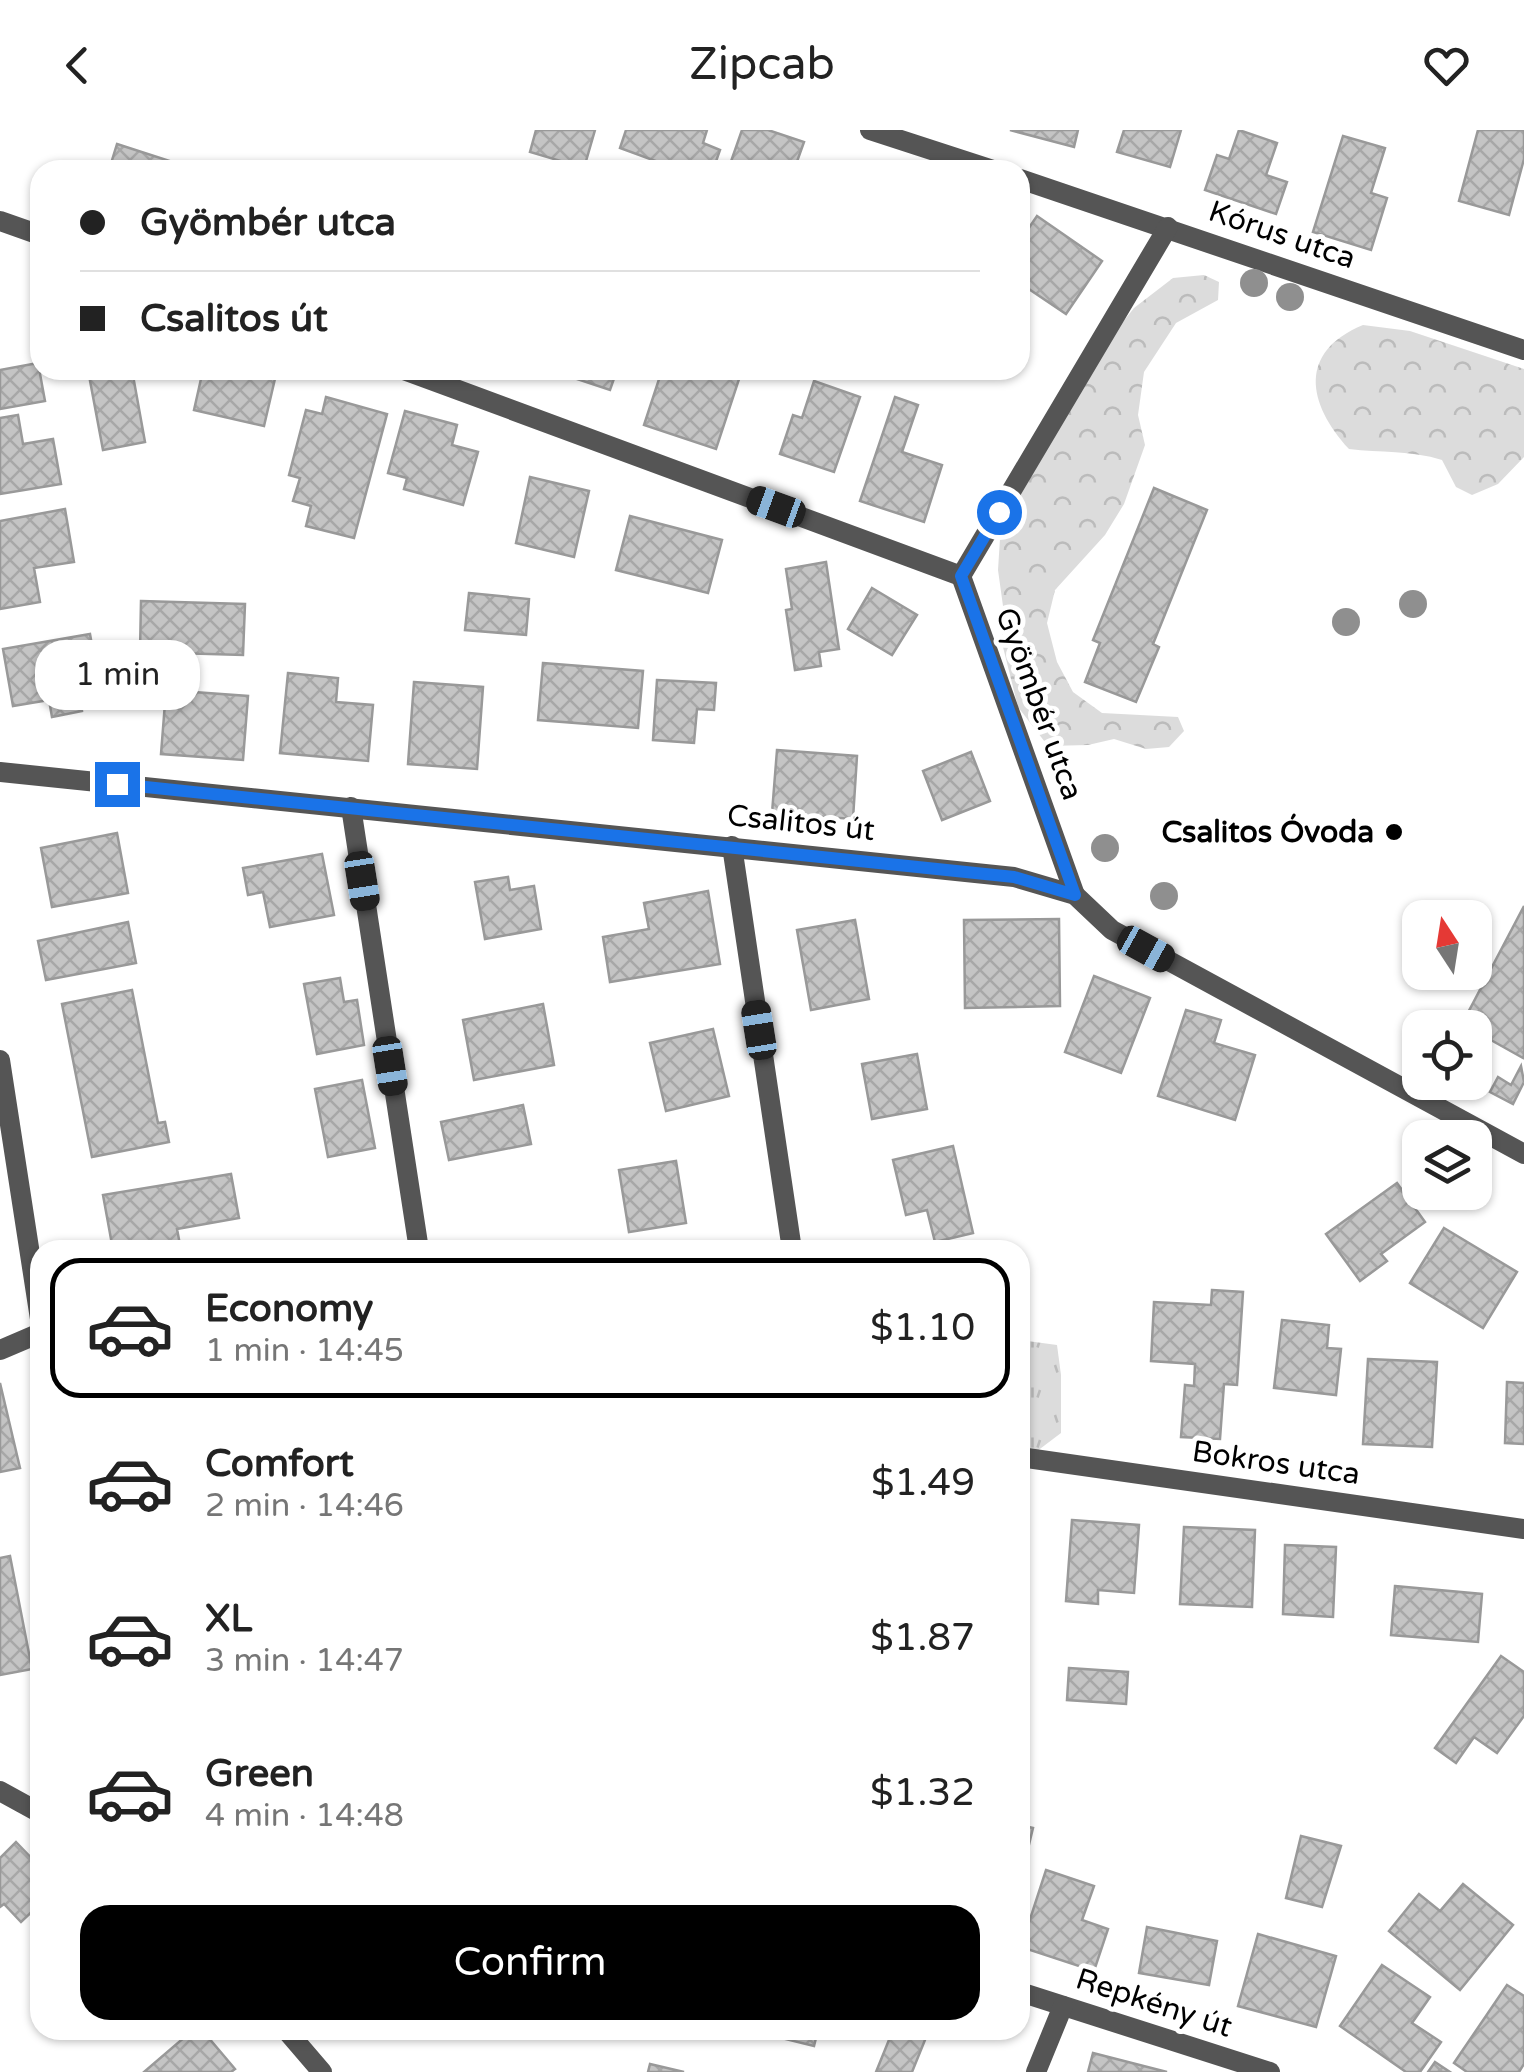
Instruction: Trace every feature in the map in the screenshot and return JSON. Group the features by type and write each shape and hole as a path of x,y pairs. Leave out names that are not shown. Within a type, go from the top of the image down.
{"street":[{"path":"870,130 962,160"},
{"name":"Kórus utca","path":"1030,182 1524,350"},
{"path":"0,221 30,232"},
{"path":"431,380 961,576 1168,227"},
{"name":"Gyömbér utca","path":"961,576 1075,895"},
{"name":"Csalitos út","path":"0,772 1014,877 1075,895 1112,930 1524,1154"},
{"path":"351,807 416,1240"},
{"path":"732,846 791,1240"},
{"path":"0,1060 30,1254"},
{"path":"0,1350 30,1337"},
{"name":"Bokros utca","path":"1030,1458 1524,1529"},
{"path":"0,1791 30,1808"},
{"name":"Repkény út","path":"1030,1995 1270,2072"},
{"path":"1036,2072 1063,2006"},
{"path":"295,2040 322,2072"}],"green space":[{"path":"1204,275 1219,282 1218,300 1176,323 1144,372 1138,415 1145,445 1124,504 1105,535 1055,590 1047,623 1057,662 1073,692 1102,713 1178,717 1184,731 1169,747 1146,749 1114,739 1088,745 1048,746 1018,707 1002,643 1003,606 998,570 1001,523 1111,337 1134,308 1173,278"},
{"path":"1363,325 1410,331 1524,369 1524,457 1498,484 1472,495 1456,487 1442,460 1349,449 1324,414 1316,380 1327,349"},
{"path":"1030,1341 1057,1345 1061,1433 1030,1456"}],"building":[{"path":"536,130 595,130 586,160 557,160 530,152"},
{"path":"626,130 707,130 703,143 720,150 716,160 653,160 620,148"},
{"path":"742,130 768,130 804,142 798,160 732,160"},
{"path":"1010,130 1078,130 1074,147"},
{"path":"1124,130 1181,130 1170,167 1117,152"},
{"path":"1239,130 1277,143 1266,175 1287,182 1276,214 1205,190 1217,155 1229,159"},
{"path":"1478,130 1524,130 1524,159 1509,215 1459,201"},
{"path":"1343,136 1385,148 1371,193 1387,198 1371,250 1313,232"},
{"path":"117,144 167,160 112,160"},
{"path":"1037,216 1102,261 1066,314 1030,290 1030,226"},
{"path":"30,364 30,380 41,380 45,401 0,409 0,370"},
{"path":"90,380 134,380 145,442 103,450"},
{"path":"201,380 275,380 264,426 194,410"},
{"path":"580,380 614,380 610,390"},
{"path":"659,380 739,380 716,449 644,425"},
{"path":"814,381 860,397 834,472 780,454 793,415 802,418"},
{"path":"326,397 387,414 354,538 306,526 311,506 293,501 300,478 289,475 306,410 322,414"},
{"path":"895,397 918,405 902,452 942,465 924,522 860,501"},
{"path":"405,411 457,425 452,445 478,452 463,505 404,489 407,478 388,473"},
{"path":"18,415 23,444 53,439 61,484 0,494 0,418"},
{"path":"530,477 589,491 574,557 516,543"},
{"path":"1154,488 1207,510 1153,644 1159,647 1136,702 1085,682 1100,643 1093,640"},
{"path":"65,509 74,562 34,568 40,602 0,609 0,521"},
{"path":"630,516 722,540 708,593 616,570"},
{"path":"826,562 839,649 819,652 821,666 795,670 786,610 792,609 786,569"},
{"path":"872,588 917,615 892,655 848,629"},
{"path":"469,593 529,599 526,635 465,630"},
{"path":"141,601 245,604 243,655 140,652"},
{"path":"90,634 100,690 80,694 82,711 52,717 49,700 13,706 3,649"},
{"path":"543,663 643,671 638,728 538,720"},
{"path":"288,673 338,678 336,702 373,705 368,761 280,753"},
{"path":"657,680 716,683 714,710 697,709 694,743 653,740"},
{"path":"414,682 483,687 477,769 408,764"},
{"path":"166,690 248,696 243,760 161,754"},
{"path":"777,750 857,756 853,819 772,813"},
{"path":"971,752 990,801 942,820 923,771"},
{"path":"117,833 128,893 52,907 41,848"},
{"path":"322,854 334,915 270,927 263,892 248,895 243,868"},
{"path":"508,877 510,890 534,886 541,929 485,939 475,882"},
{"path":"708,891 720,964 610,982 603,937 649,929 644,903"},
{"path":"1524,906 1523,1058 1492,1041 1492,1010 1469,1010 1480,990 1492,990 1492,967"},
{"path":"1059,919 1060,1006 965,1008 964,920"},
{"path":"855,920 869,999 811,1010 797,930"},
{"path":"128,922 136,963 46,980 38,941"},
{"path":"1094,976 1150,998 1121,1073 1065,1052"},
{"path":"340,978 344,1002 357,1000 364,1045 317,1054 304,984"},
{"path":"132,990 158,1123 165,1122 169,1142 92,1157 62,1004"},
{"path":"543,1004 554,1065 474,1080 463,1020"},
{"path":"1186,1010 1221,1020 1214,1043 1255,1055 1235,1120 1158,1096"},
{"path":"713,1029 729,1096 666,1111 650,1043"},
{"path":"917,1054 927,1109 872,1119 862,1064"},
{"path":"1521,1066 1524,1082 1513,1104 1492,1093 1498,1077 1511,1085"},
{"path":"362,1080 375,1148 328,1157 315,1089"},
{"path":"523,1105 531,1144 449,1160 441,1122"},
{"path":"953,1146 973,1233 934,1240 927,1210 906,1215 893,1160"},
{"path":"676,1161 686,1223 629,1232 619,1170"},
{"path":"231,1174 239,1218 177,1229 179,1240 111,1240 103,1195"},
{"path":"1397,1183 1402,1190 1402,1210 1416,1210 1425,1222 1381,1254 1387,1261 1360,1281 1326,1234"},
{"path":"1444,1228 1517,1272 1483,1328 1410,1283"},
{"path":"1212,1290 1243,1292 1237,1385 1224,1384 1220,1439 1181,1437 1185,1385 1194,1386 1195,1364 1151,1361 1154,1302 1211,1305"},
{"path":"1282,1320 1329,1325 1327,1348 1341,1349 1336,1395 1274,1388"},
{"path":"1368,1359 1437,1362 1432,1447 1363,1444"},
{"path":"1507,1382 1524,1383 1524,1444 1505,1443"},
{"path":"0,1383 20,1468 0,1472"},
{"path":"1072,1520 1139,1525 1134,1593 1098,1590 1098,1604 1066,1601"},
{"path":"1184,1527 1255,1530 1252,1607 1180,1604"},
{"path":"1285,1545 1336,1547 1333,1617 1283,1614"},
{"path":"10,1556 30,1669 0,1675 0,1558"},
{"path":"1395,1586 1482,1594 1478,1642 1391,1635"},
{"path":"1501,1656 1524,1672 1524,1716 1497,1753 1474,1737 1456,1763 1435,1748"},
{"path":"1069,1668 1128,1672 1126,1704 1067,1700"},
{"path":"1301,1836 1341,1846 1322,1907 1286,1898"},
{"path":"16,1842 30,1857 30,1913 21,1922 4,1904 0,1907 0,1858"},
{"path":"1046,1870 1094,1886 1082,1920 1108,1929 1094,1971 1030,1950 1030,1919"},
{"path":"1463,1884 1513,1925 1460,1990 1389,1931 1419,1894 1440,1911"},
{"path":"1147,1927 1217,1941 1209,1985 1139,1973"},
{"path":"1258,1934 1336,1956 1316,2027 1238,2006"},
{"path":"1382,1965 1430,1997 1412,2023 1441,2042 1420,2072 1406,2072 1340,2026"},
{"path":"1507,1985 1524,1996 1524,2064 1519,2072 1467,2072 1454,2063"},
{"path":"181,2040 210,2040 235,2069 231,2072 144,2072"},
{"path":"790,2040 816,2040 814,2046"},
{"path":"889,2040 925,2040 912,2072 876,2072"},
{"path":"1093,2053 1167,2072 1088,2072"},
{"path":"1435,2062 1450,2072 1428,2072"},
{"path":"650,2064 684,2072 648,2072"}],"place":[{"name":"Csalitos Óvoda","path":"1394,832"}],"route":[{"path":"117,784 1014,877 1075,895 961,576 999,512"}]}
